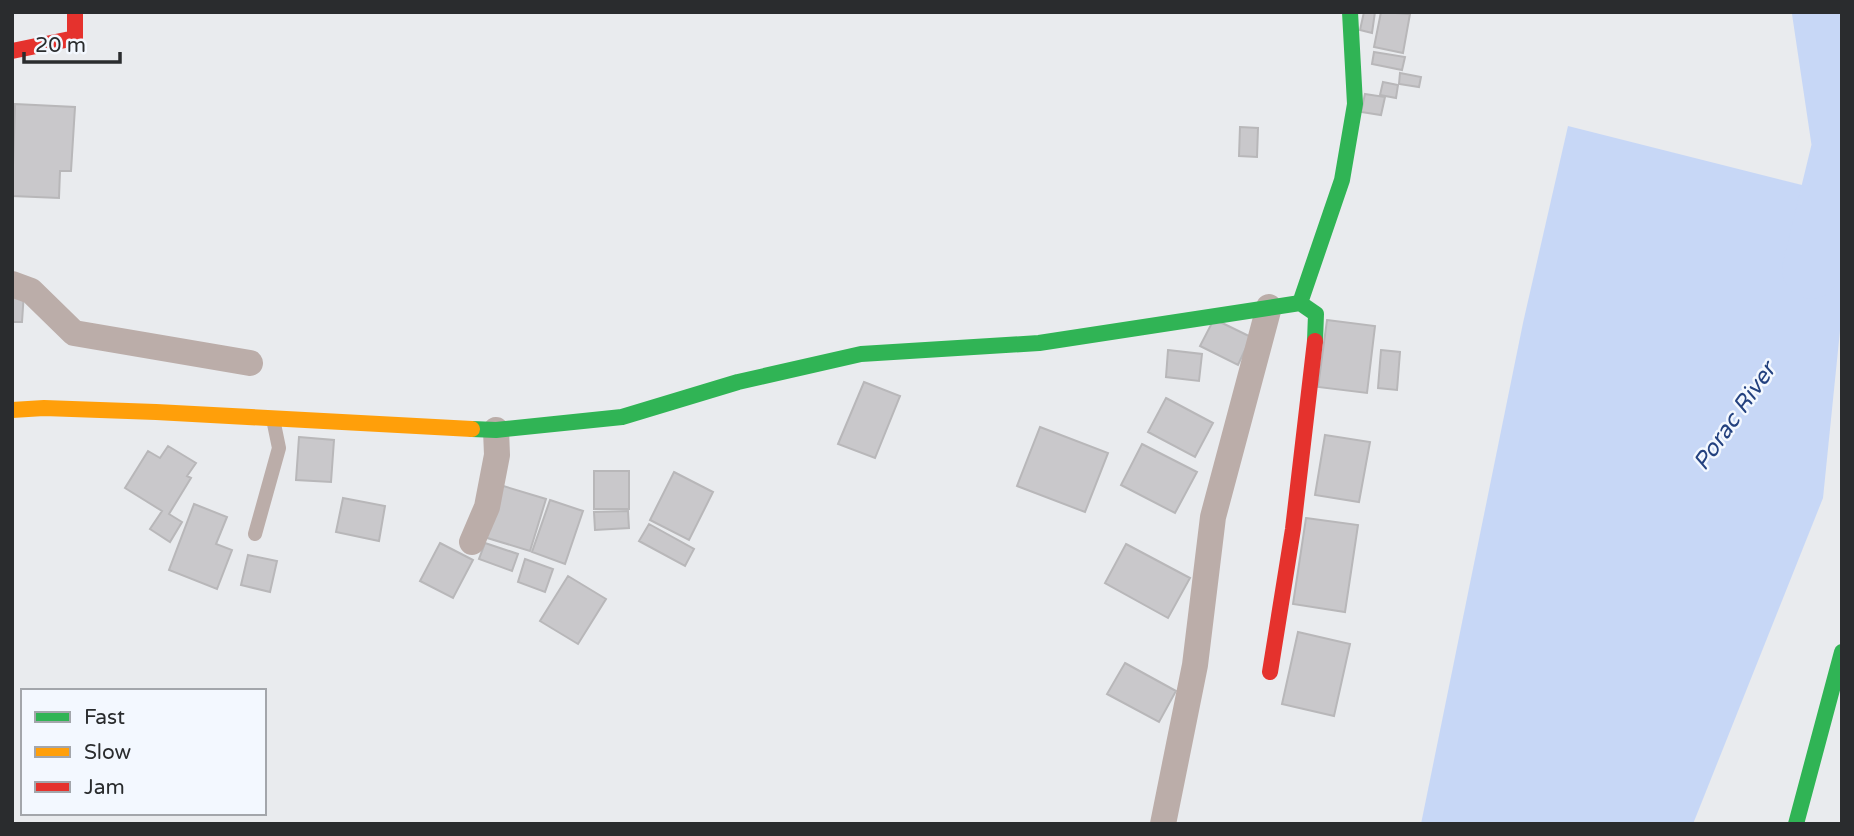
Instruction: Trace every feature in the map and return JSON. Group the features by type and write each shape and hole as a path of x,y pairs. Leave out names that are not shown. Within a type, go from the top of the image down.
{"street":[{"path":"12,51 75,38 75,12"},
{"path":"1300,303 1342,180 1353,117 1355,104 1350,12"},
{"path":"12,284 31,292 74,333 250,363"},
{"path":"12,411 44,408 496,430 622,417 738,382 861,354 1039,343 1300,303 1316,314 1316,343 1282,608 1269,672"},
{"path":"1163,824 1195,665 1213,517 1269,307"},
{"path":"472,542 487,507 497,455 496,430"},
{"path":"1796,824 1842,652"}],"lane":[{"path":"255,534 279,448 272,417"}],"water":[{"path":"1568,126 1842,195 1842,311 1823,498 1693,824 1421,824 1523,323"}],"building":[{"path":"1364,12 1375,12 1372,33 1360,30"},
{"path":"1381,12 1410,14 1403,53 1374,47"},
{"path":"1374,52 1405,57 1402,70 1372,64"},
{"path":"1400,73 1421,77 1419,87 1399,84"},
{"path":"1383,82 1398,85 1396,98 1380,95"},
{"path":"1365,94 1385,97 1381,115 1361,112"},
{"path":"15,104 75,107 71,171 60,171 59,198 12,196"},
{"path":"1240,127 1258,128 1257,157 1239,156"},
{"path":"12,292 24,292 22,322 12,322"},
{"path":"1214,319 1251,337 1238,365 1200,346"},
{"path":"1327,320 1375,326 1367,393 1318,387"},
{"path":"1168,350 1202,354 1199,381 1166,377"},
{"path":"1381,350 1400,352 1397,390 1378,388"},
{"path":"864,382 900,396 875,458 838,444"},
{"path":"1166,398 1213,423 1195,457 1148,432"},
{"path":"1040,427 1108,453 1085,512 1017,486"},
{"path":"1325,435 1370,442 1359,502 1315,495"},
{"path":"299,437 334,440 331,482 296,480"},
{"path":"1142,444 1197,472 1175,513 1121,485"},
{"path":"168,446 196,463 187,476 191,478 169,514 182,522 170,542 150,529 162,511 125,488 148,451 160,458"},
{"path":"594,471 629,471 629,509 594,509"},
{"path":"674,472 713,492 689,540 650,520"},
{"path":"500,485 546,499 530,551 484,537"},
{"path":"343,498 385,506 379,541 336,532"},
{"path":"550,500 583,511 565,564 532,552"},
{"path":"194,504 227,517 216,544 232,550 217,589 169,570"},
{"path":"628,511 629,528 595,530 594,512"},
{"path":"1306,518 1358,525 1345,612 1293,604"},
{"path":"649,524 694,549 685,566 639,541"},
{"path":"440,543 473,560 453,598 420,581"},
{"path":"485,543 518,554 512,571 479,559"},
{"path":"1126,544 1190,578 1168,618 1105,583"},
{"path":"248,555 277,561 270,592 241,585"},
{"path":"525,559 553,569 545,592 518,582"},
{"path":"568,576 606,599 578,644 540,621"},
{"path":"1298,632 1350,644 1334,716 1282,704"},
{"path":"1125,663 1176,691 1159,722 1107,694"}],"waterway":[{"name":"Porac River","path":"1811,270 1841,146 1821,12"}],"traffic: fast":[{"path":"1300,303 1342,180 1355,104 1350,12"},
{"path":"472,429 496,430 622,417 738,382 861,354 1039,343 1300,303 1316,314 1315,341"},
{"path":"1796,824 1842,652"}],"traffic: slow":[{"path":"12,410 44,408 156,412 472,429"}],"traffic: jam":[{"path":"12,51 75,38 75,12"},
{"path":"1270,672 1293,529 1315,341"}]}
